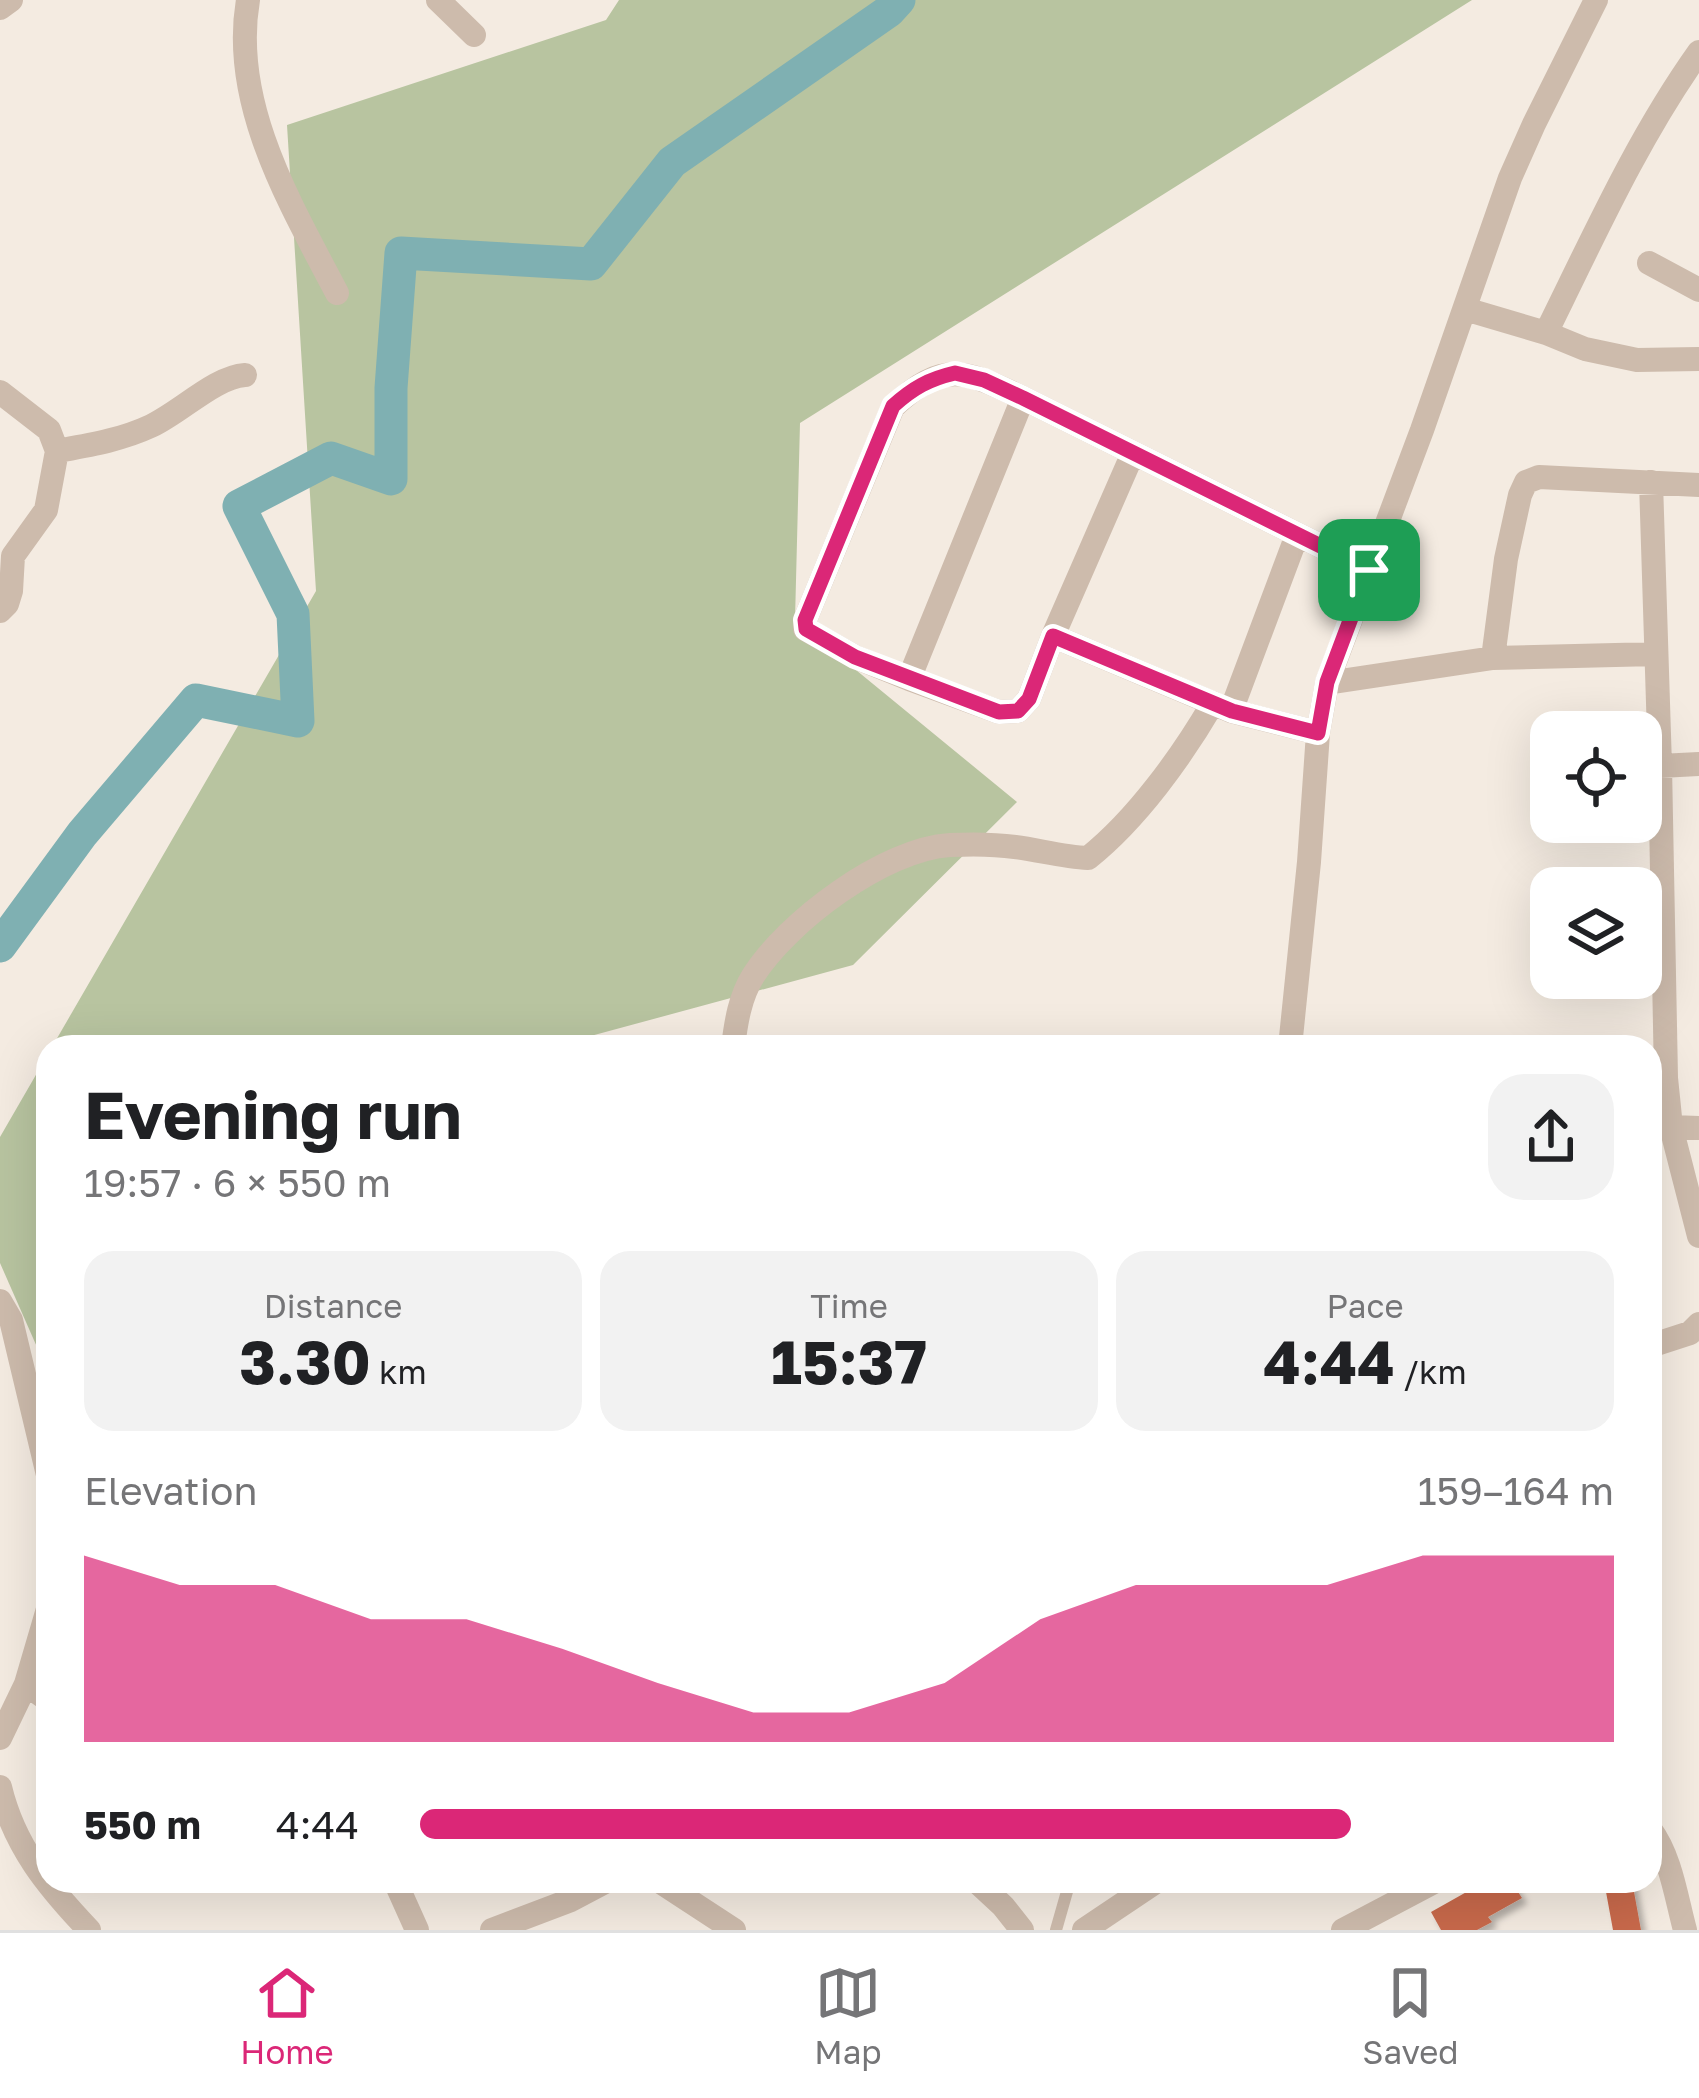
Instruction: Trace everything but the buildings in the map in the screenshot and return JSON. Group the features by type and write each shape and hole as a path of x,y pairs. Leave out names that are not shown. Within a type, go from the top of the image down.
{"street":[{"path":"0,8 10,0"},
{"path":"248,0 245,22 252,101 277,178 338,293"},
{"path":"438,0 474,35"},
{"path":"1291,1035 1318,733 1327,682 1510,178 1596,0"},
{"path":"1546,333 1603,215 1671,91 1699,52"},
{"path":"1649,263 1699,290"},
{"path":"1465,309 1585,349 1637,360 1699,359"},
{"path":"1133,453 1029,699 1018,711 999,712 909,679 855,657 806,629 813,599 893,406 932,378 955,373 1023,398 1369,570"},
{"path":"57,451 120,440 170,416 218,382 245,375"},
{"path":"0,392 49,430 57,451 46,510 13,556 11,591 0,611"},
{"path":"909,679 1023,398"},
{"path":"1493,658 1506,559 1526,482 1539,477 1699,485"},
{"path":"1651,482 1658,711"},
{"path":"735,1035 742,997 754,974 779,943 860,878 902,857 945,845 1012,846 1088,858 1105,845 1222,707 1297,535"},
{"path":"1053,636 1222,707 1318,733"},
{"path":"1327,682 1493,658 1655,654"},
{"path":"1662,766 1699,764"},
{"path":"1661,843 1666,1078 1671,1127 1699,1236"},
{"path":"1671,1127 1699,1128"},
{"path":"0,1301 11,1320 36,1425"},
{"path":"1662,1342 1690,1333 1699,1324"},
{"path":"0,1738 36,1650"},
{"path":"26,1684 36,1691"},
{"path":"0,1787 5,1811 36,1868"},
{"path":"1662,1852 1685,1930"},
{"path":"54,1893 89,1930"},
{"path":"400,1893 416,1930"},
{"path":"492,1930 584,1893"},
{"path":"677,1893 734,1930"},
{"path":"989,1893 1022,1930"},
{"path":"1084,1930 1139,1893"},
{"path":"1343,1930 1413,1893"}],"lane":[{"path":"1056,1930 1067,1893"}],"green space":[{"path":"619,0 1472,0 800,423 795,620 1017,802 853,965 594,1035 59,1035 316,591 287,125 606,20"},
{"path":"36,1075 36,1345 0,1263 0,1137"}],"waterway":[{"path":"0,946 82,834 196,700 298,721 293,614 239,506 331,458 391,479 391,388 401,253 591,264 672,162 899,0"}],"route":[{"path":"955,373 1023,398 1369,570 1327,682 1318,733 1232,711 1053,636 1029,699 1018,711 999,712 855,657 804,625 893,406 913,388 955,373"}]}
